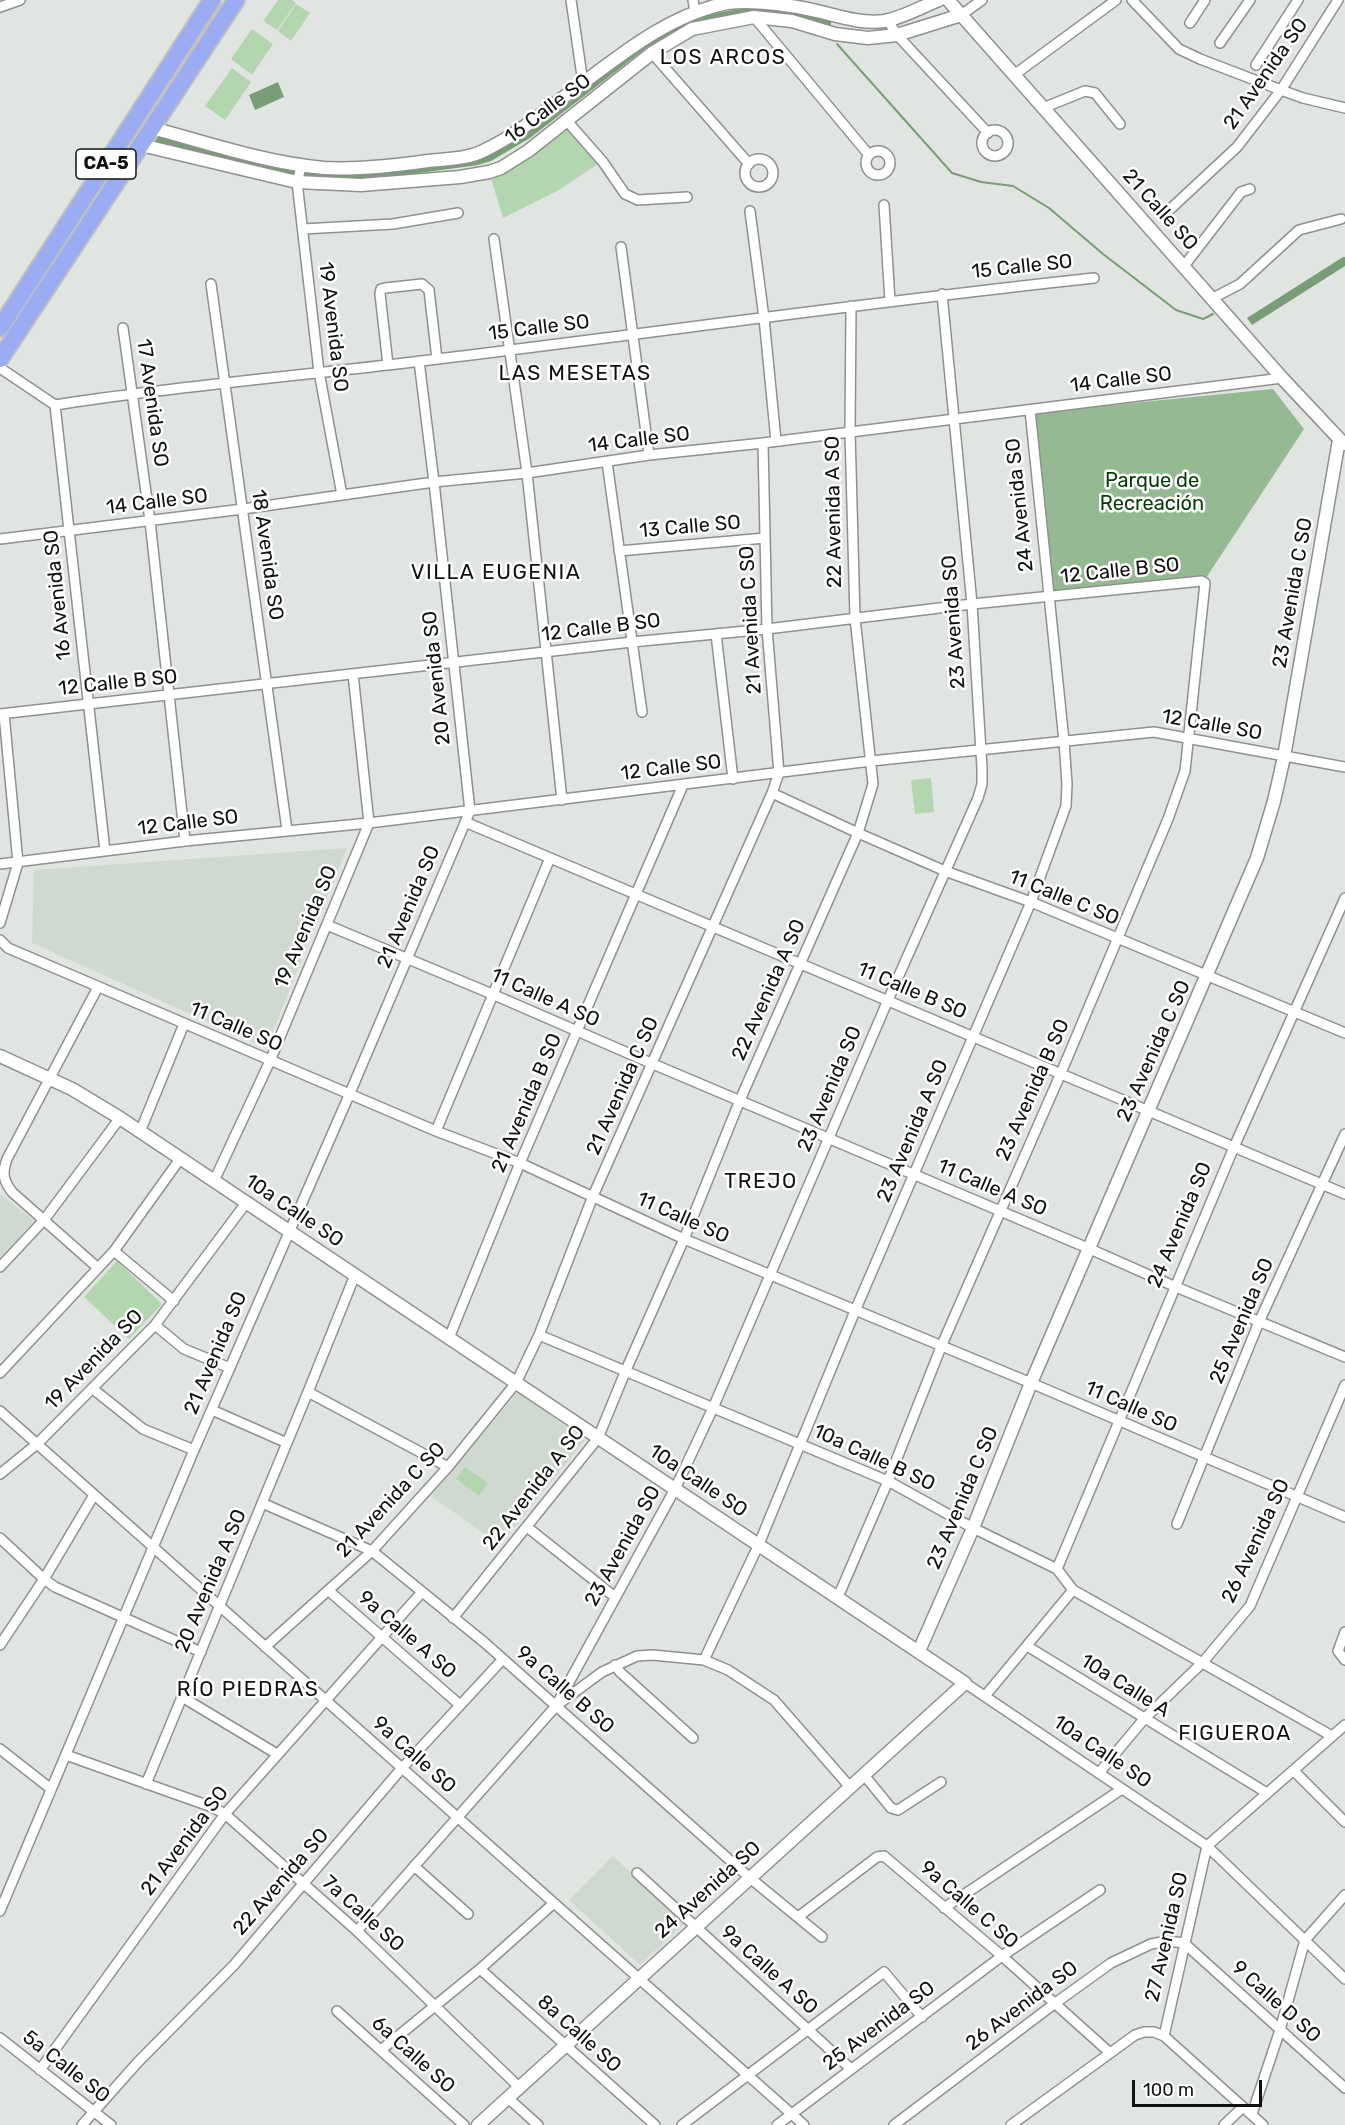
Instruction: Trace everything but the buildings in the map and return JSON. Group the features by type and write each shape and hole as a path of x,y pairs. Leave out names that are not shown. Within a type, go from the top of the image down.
{"highway":[{"name":"CA-5","path":"0,328 212,0"},
{"name":"CA-5","path":"0,359 236,0"},
{"path":"141,145 136,139 136,130 148,99"},
{"path":"112,189 126,153 123,147 118,145"}],"street":[{"path":"0,7 20,0"},
{"path":"571,0 583,83"},
{"name":"16 Calle SO","path":"152,128 269,159 324,168 383,168 461,156 484,152 518,133 583,83 694,6 729,2 807,4 854,20 887,19 939,0"},
{"name":"21 Calle SO","path":"948,0 1282,378 1342,442"},
{"path":"961,15 982,0"},
{"path":"1014,75 1116,0"},
{"path":"1132,0 1179,49 1303,98 1345,108"},
{"path":"1190,22 1205,0"},
{"path":"1220,43 1250,0"},
{"path":"1256,65 1298,0"},
{"name":"21 Avenida SO","path":"1165,214 1237,147 1281,90 1338,0"},
{"name":"16 Calle SO","path":"141,145 297,181 361,185 460,177 501,168 567,121 652,52 692,28 754,17 792,21 834,34 868,38 897,35 961,15"},
{"path":"754,17 869,156"},
{"path":"887,19 897,35 987,133"},
{"path":"652,52 749,164"},
{"path":"1043,108 1085,90 1090,91 1095,93 1120,124"},
{"path":"567,121 603,162 625,194 638,200 687,197"},
{"path":"518,133 527,149"},
{"name":"19 Avenida SO","path":"301,165 297,181 319,372 342,495"},
{"path":"1184,266 1241,192 1250,189"},
{"path":"884,205 890,301"},
{"path":"750,211 764,318 776,441"},
{"path":"303,229 393,224 458,213"},
{"path":"1214,300 1240,284 1299,230 1341,219"},
{"path":"494,239 527,473 562,800"},
{"path":"621,247 649,456"},
{"name":"15 Calle SO","path":"56,405 132,393 437,359 942,294 1094,278"},
{"name":"18 Avenida SO","path":"211,284 287,830"},
{"path":"388,364 381,289 422,284 429,290 437,359"},
{"name":"23 Avenida SO","path":"357,1931 556,1706 675,1489 713,1408 888,1000 978,798 982,784 972,604 942,294"},
{"name":"22 Avenida A SO","path":"453,1618 598,1438 684,1239 740,1100 858,833 873,784 855,618 850,431 851,306"},
{"name":"17 Avenida SO","path":"123,328 150,521 185,841"},
{"name":"20 Avenida SO","path":"419,361 470,811"},
{"path":"0,368 56,405"},
{"name":"14 Calle SO","path":"0,539 243,509 434,482 527,473 1282,378"},
{"name":"16 Avenida SO","path":"56,405 105,852"},
{"name":"24 Avenida SO","path":"1030,410 1048,596"},
{"name":"23 Avenida C SO","path":"919,1651 973,1528 1031,1383 1257,858 1284,757 1342,442"},
{"name":"21 Avenida C SO","path":"265,1647 372,1551 448,1467 516,1383 539,1335 593,1197 772,792 779,773 766,629 763,443"},
{"path":"607,462 642,712"},
{"name":"13 Calle SO","path":"619,551 765,538"},
{"name":"12 Calle B SO","path":"2,714 972,604 1202,581 1205,583"},
{"name":"23 Avenida B SO","path":"838,1597 888,1481 941,1347 1061,1073 1168,819 1185,771 1205,583"},
{"name":"23 Avenida A SO","path":"704,1660 759,1544 855,1311 1030,902 1066,806 1064,741 1048,596"},
{"path":"716,634 733,779"},
{"name":"19 Avenida SO","path":"214,1181 270,1060 369,823 353,674"},
{"path":"0,923 18,862 2,714"},
{"name":"12 Calle SO","path":"0,864 185,841 369,823 872,761 1154,732 1345,767"},
{"name":"21 Avenida B SO","path":"448,1338 520,1163 683,785"},
{"name":"11 Calle C SO","path":"772,792 945,871 1030,902 1345,1033"},
{"name":"21 Avenida SO","path":"0,1911 194,1450 470,811"},
{"name":"11 Calle B SO","path":"465,822 1345,1194"},
{"path":"436,1131 550,858"},
{"name":"24 Avenida SO","path":"1057,1569 1234,1147 1345,898"},
{"name":"11 Calle A SO","path":"327,925 1345,1357"},
{"name":"11 Calle SO","path":"0,940 9,948 184,1024 436,1131 520,1163 684,1239 1345,1517"},
{"path":"98,987 3,1170 3,1178 12,1192 98,1269"},
{"path":"140,1132 184,1024"},
{"name":"10a Calle SO","path":"0,1056 48,1080 72,1089 120,1118 1207,1846 1345,1979"},
{"path":"0,1268 44,1220 120,1118"},
{"name":"25 Avenida SO","path":"1178,1524 1259,1322 1345,1134"},
{"path":"0,1373 114,1251 180,1159"},
{"name":"19 Avenida SO","path":"0,1474 37,1444 155,1325 246,1203"},
{"path":"114,1251 174,1301"},
{"path":"355,1275 308,1392 448,1467"},
{"path":"155,1325 184,1349 230,1368"},
{"name":"10a Calle B SO","path":"539,1335 888,1481 973,1528 1057,1569 1073,1590 1332,1736"},
{"name":"26 Avenida SO","path":"1099,1773 1144,1719 1203,1662 1250,1606 1345,1385"},
{"path":"93,1389 143,1429 194,1450"},
{"name":"20 Avenida A SO","path":"146,1784 308,1392"},
{"path":"212,1410 287,1443"},
{"name":"9a Calle SO","path":"0,1411 804,2125"},
{"path":"0,1645 44,1580 94,1495"},
{"name":"9a Calle B SO","path":"262,1503 372,1551 661,1793 750,1878 822,1937"},
{"path":"527,1527 615,1597"},
{"path":"0,1538 44,1580 55,1587 201,1652"},
{"path":"985,1696 1073,1590"},
{"name":"9a Calle A SO","path":"329,1591 460,1706"},
{"name":"21 Avenida SO","path":"40,2070 225,1814 422,1592"},
{"path":"1345,1632 1338,1651 1345,1660"},
{"name":"10a Calle A","path":"1027,1646 1267,1793"},
{"path":"556,1706 577,1689 615,1665 637,1656 653,1655 704,1660 728,1670 774,1700 850,1787"},
{"name":"22 Avenida SO","path":"82,2125 138,2062 234,1965 402,1768 503,1659"},
{"path":"615,1665 693,1738"},
{"name":"24 Avenida SO","path":"478,2125 964,1683"},
{"path":"182,1697 277,1754"},
{"path":"1207,1846 1345,1725"},
{"path":"0,1749 51,1789"},
{"name":"7a Calle SO","path":"66,1755 212,1807 225,1814 357,1931 519,2087"},
{"path":"1294,1771 1345,1822"},
{"path":"864,1775 891,1809 895,1810 941,1782"},
{"path":"945,1908 1122,1789"},
{"name":"27 Avenida SO","path":"1164,2036 1207,1846"},
{"name":"9a Calle C SO","path":"798,1917 877,1857 884,1856 1002,1956 1109,2052"},
{"path":"414,1866 468,1914"},
{"name":"9a Calle A SO","path":"637,1873 851,2069"},
{"name":"25 Avenida SO","path":"777,2125 1002,1956 1100,1890"},
{"path":"1252,2114 1280,2030 1305,1940 1345,1895"},
{"path":"381,2050 480,1969 554,1903"},
{"name":"26 Avenida SO","path":"894,2125 1111,1963 1139,1948 1167,1941 1184,1943"},
{"name":"9 Calle D SO","path":"1184,1943 1345,2088"},
{"name":"8a Calle SO","path":"480,1969 655,2125"},
{"path":"682,2125 884,1972 922,2017"},
{"name":"6a Calle SO","path":"337,2011 464,2125"},
{"path":"1013,2125 1109,2052 1135,2035 1144,2032 1154,2032 1164,2036 1263,2125"},
{"name":"5a Calle SO","path":"0,2037 111,2125"},
{"path":"508,2098 538,2125"},
{"path":"1224,2125 1243,2106"}],"shaded area":[{"path":"278,0 292,0 296,3 277,30 263,21"},
{"path":"296,4 310,13 291,41 278,31"},
{"path":"752,7 778,9 831,20 831,27 752,13 714,18 683,27 646,48 530,138 491,161 478,165 368,180 331,180 293,174 150,141 153,135 294,169 341,174 392,172 477,160 496,152 534,129 625,58 668,29 700,16"},
{"path":"252,29 273,44 252,75 231,59"},
{"path":"232,68 251,82 225,120 205,106"},
{"path":"278,82 284,97 255,110 249,95"},
{"path":"561,122 598,164 559,190 503,218 489,172"},
{"path":"1345,257 1345,266 1252,325 1247,318"},
{"path":"931,778 934,812 915,814 911,780"},
{"path":"347,848 266,1048 32,943 34,870"},
{"path":"0,1194 34,1221 0,1257"},
{"path":"117,1261 162,1304 129,1339 84,1297"},
{"path":"518,1392 585,1440 500,1545 431,1496"},
{"path":"465,1467 488,1483 479,1495 456,1479"},
{"path":"613,1856 685,1923 640,1965 569,1900"}],"green space":[{"name":"Parque de Recreación","path":"1273,389 1304,429 1206,578 1051,593 1032,413"}],"waterway":[{"path":"837,44 952,173 981,182 1013,186 1049,208 1103,254 1176,310 1203,319 1213,314"}],"district":[{"name":"LOS ARCOS","path":"723,58"},
{"name":"LAS MESETAS","path":"575,374"},
{"name":"VILLA EUGENIA","path":"496,573"},
{"name":"TREJO","path":"761,1182"},
{"name":"RÍO PIEDRAS","path":"248,1690"},
{"name":"FIGUEROA","path":"1235,1734"}]}
